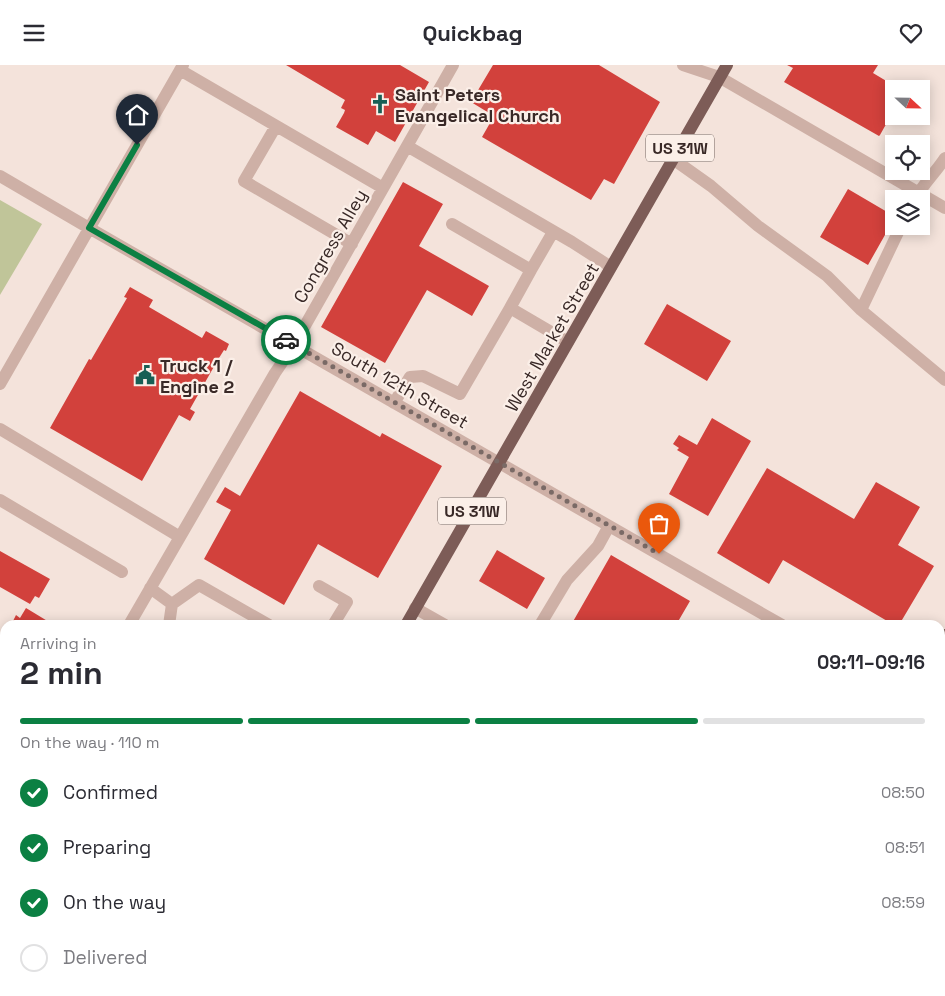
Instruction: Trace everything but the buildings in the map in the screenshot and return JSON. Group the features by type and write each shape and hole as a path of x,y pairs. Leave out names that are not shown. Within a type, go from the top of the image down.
{"main road":[{"name":"West Market Street","path":"409,620 727,65"}],"street":[{"name":"Congress Alley","path":"132,620 275,373 294,345 453,65"},
{"path":"683,65 719,77 906,190"},
{"path":"711,65 719,77"},
{"path":"0,384 181,67 383,189"},
{"path":"276,126 244,181 352,243"},
{"path":"408,146 611,267"},
{"path":"921,190 945,158"},
{"path":"673,159 711,186 758,226 827,276 861,310 945,381"},
{"name":"South 12th Street","path":"0,176 773,620"},
{"path":"930,202 945,208"},
{"path":"452,224 531,270"},
{"path":"394,403 410,377 423,376 460,394 553,232"},
{"path":"861,310 897,235"},
{"path":"510,308 568,342"},
{"path":"0,429 180,537"},
{"path":"0,500 122,572"},
{"path":"543,620 567,580 598,546 610,526"},
{"path":"170,620 172,604 199,585 260,620"},
{"path":"319,586 347,602 336,620"},
{"path":"150,588 172,604"},
{"path":"416,608 436,620"}],"green space":[{"path":"0,200 42,224 0,295"}],"way so far":[{"path":"286,340 659,554"}],"place":[{"name":"Saint Peters Evangelical Church","path":"380,104"},
{"name":"Truck 1 / Engine 2","path":"145,375"}],"route":[{"path":"137,145 89,228 286,340"}]}
